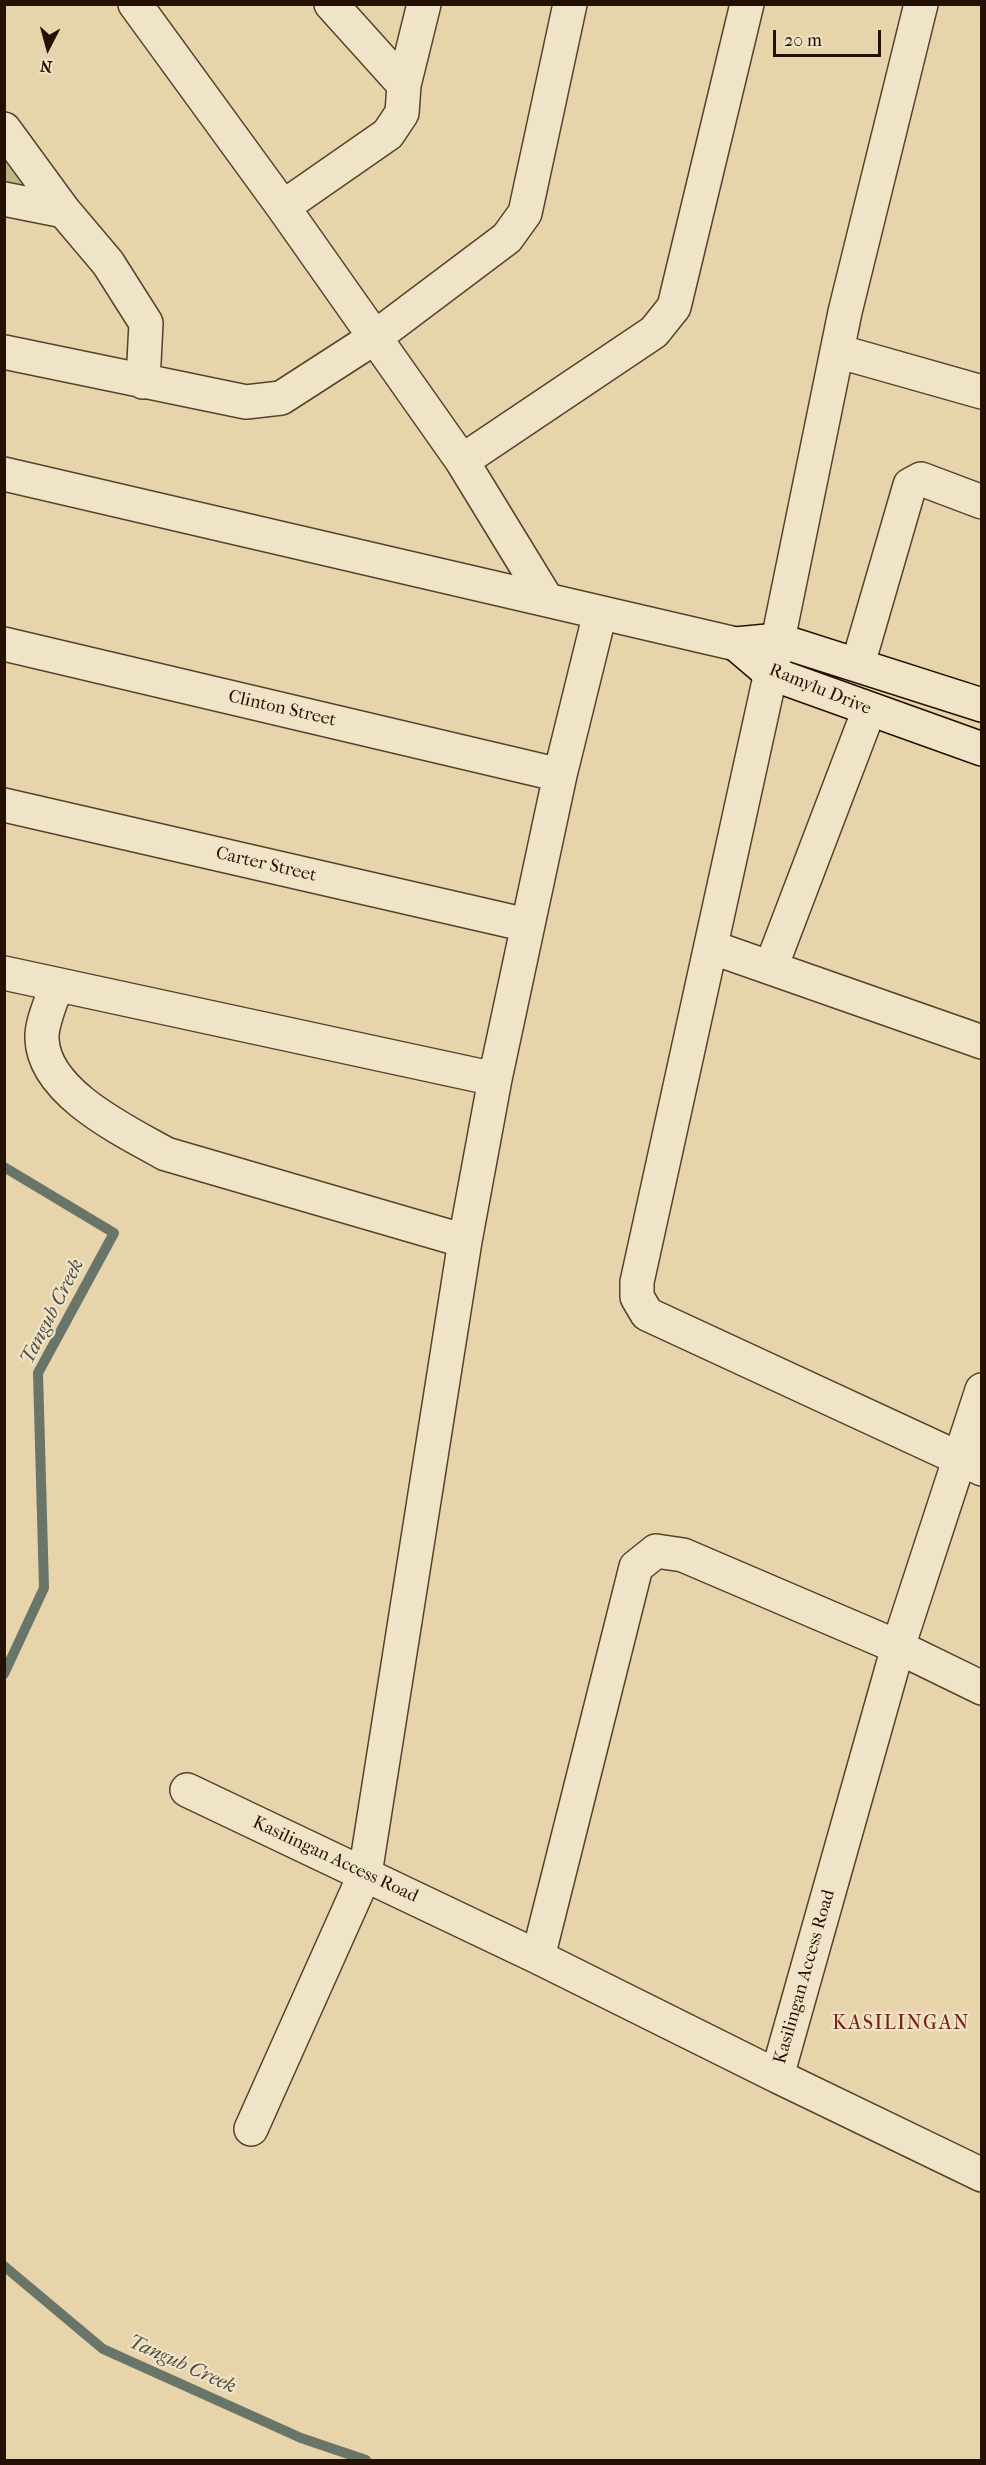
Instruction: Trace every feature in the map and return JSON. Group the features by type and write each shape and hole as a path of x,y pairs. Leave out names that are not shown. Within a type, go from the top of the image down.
{"street":[{"path":"135,4 283,207 462,461 547,600"},
{"path":"331,4 404,85"},
{"path":"283,207 388,134 402,113 404,85 424,4"},
{"path":"4,352 246,402 281,398 374,338 507,238 525,213 570,4"},
{"path":"462,461 654,332 674,307 747,4"},
{"path":"921,4 837,351 778,640 637,1282 637,1297 648,1314 970,1465"},
{"path":"4,129 64,211 108,263 146,323 143,382"},
{"path":"4,199 64,211"},
{"path":"837,351 981,392"},
{"path":"4,474 736,644"},
{"path":"858,664 910,484 921,479 981,502"},
{"path":"251,2129 364,1874 465,1241 495,1079 560,775 600,613"},
{"name":"Ramylu Drive","path":"736,644 778,640 981,705"},
{"name":"Clinton Street","path":"4,644 560,775"},
{"name":"Ramylu Drive","path":"736,644 770,674 981,749"},
{"path":"771,966 869,710"},
{"name":"Carter Street","path":"4,805 527,925"},
{"path":"711,947 771,966 981,1042"},
{"path":"4,973 495,1079"},
{"path":"56,986 42,1038 48,1064 73,1096 122,1129 166,1154 465,1241"},
{"name":"Kasilingan Access Road","path":"187,1790 537,1957 777,2076 898,1647 970,1465 981,1390"},
{"path":"537,1957 636,1567 656,1551 683,1555 898,1647 981,1688"},
{"path":"777,2076 981,2175"}],"shaded area":[{"path":"5,146 36,189 5,181"}],"waterway":[{"name":"Tangub Creek","path":"4,1167 114,1233 38,1373 44,1588 4,1674"},
{"name":"Tangub Creek","path":"4,2266 103,2349 301,2438 366,2460"}],"district":[{"name":"KASILINGAN","path":"901,2024"}]}
